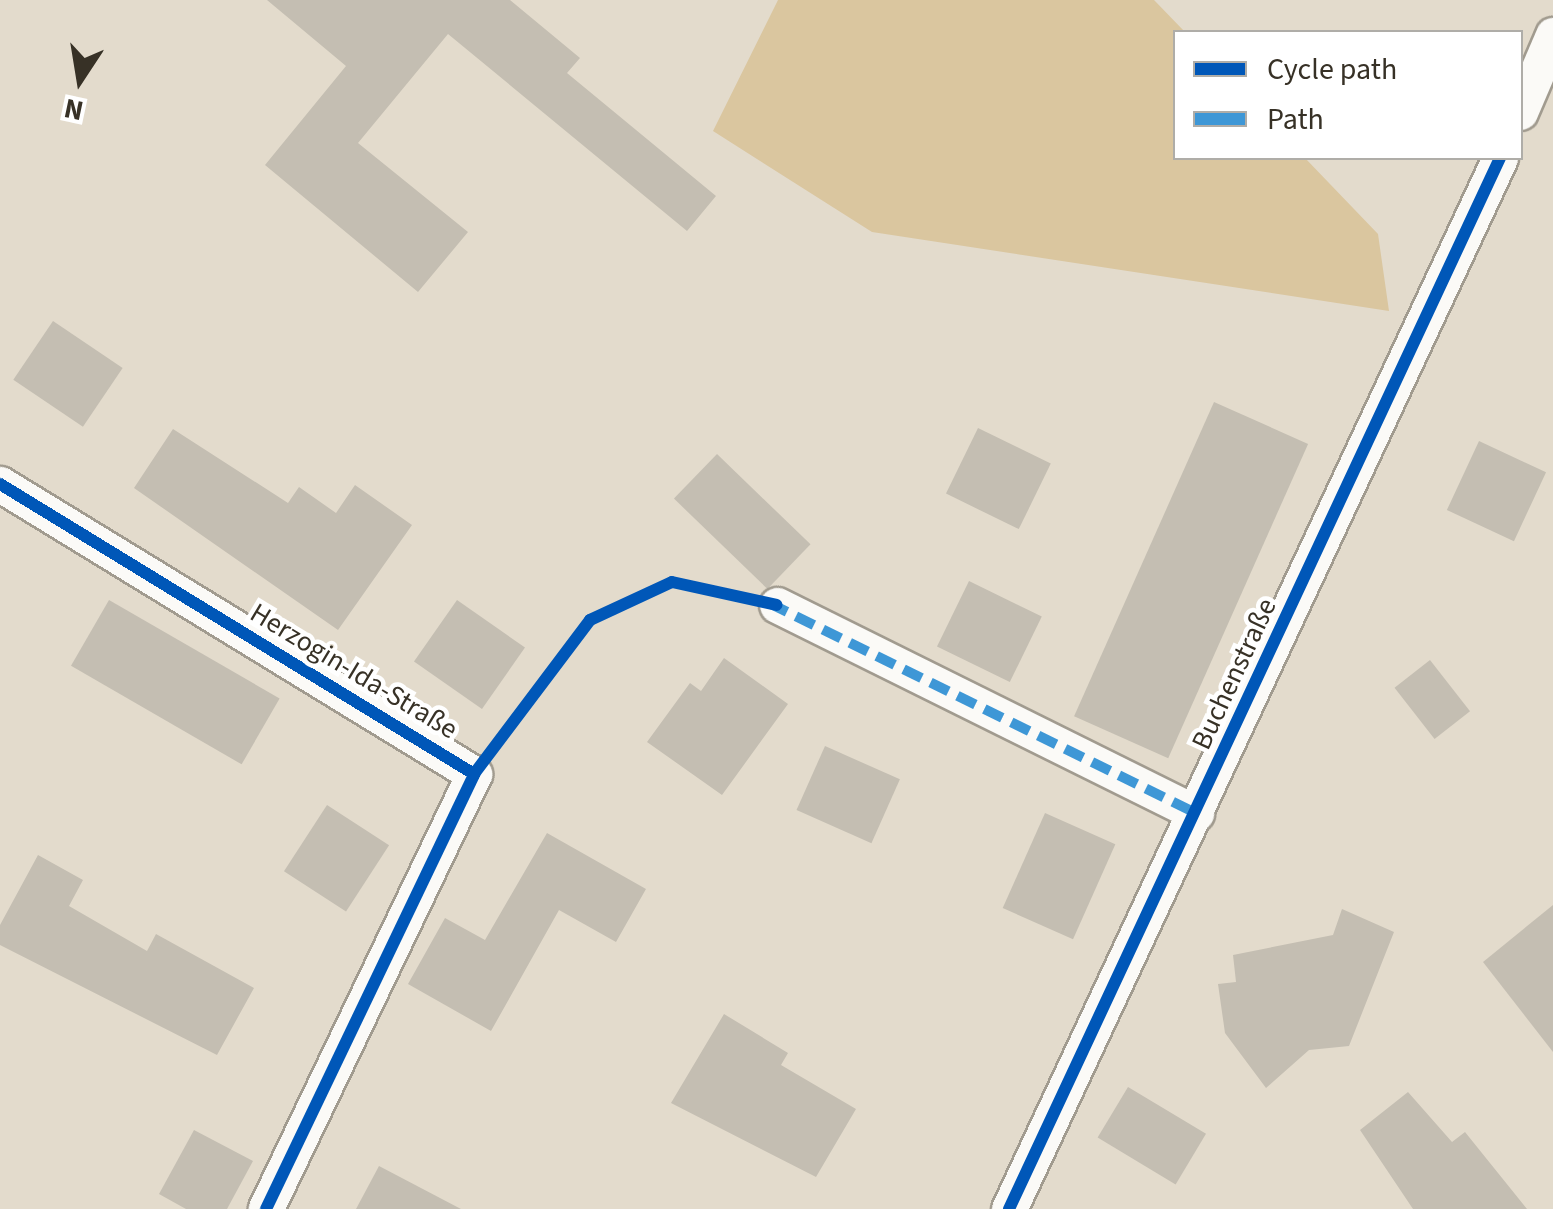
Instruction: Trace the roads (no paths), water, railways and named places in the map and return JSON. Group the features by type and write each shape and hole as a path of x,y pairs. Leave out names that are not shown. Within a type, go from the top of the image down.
{"street":[{"path":"1523,105 1553,35"},
{"name":"Buchenstraße","path":"1008,1209 1499,160"},
{"name":"Herzogin-Ida-Straße","path":"0,484 474,774 266,1209"},
{"path":"777,604 1196,813"}]}
